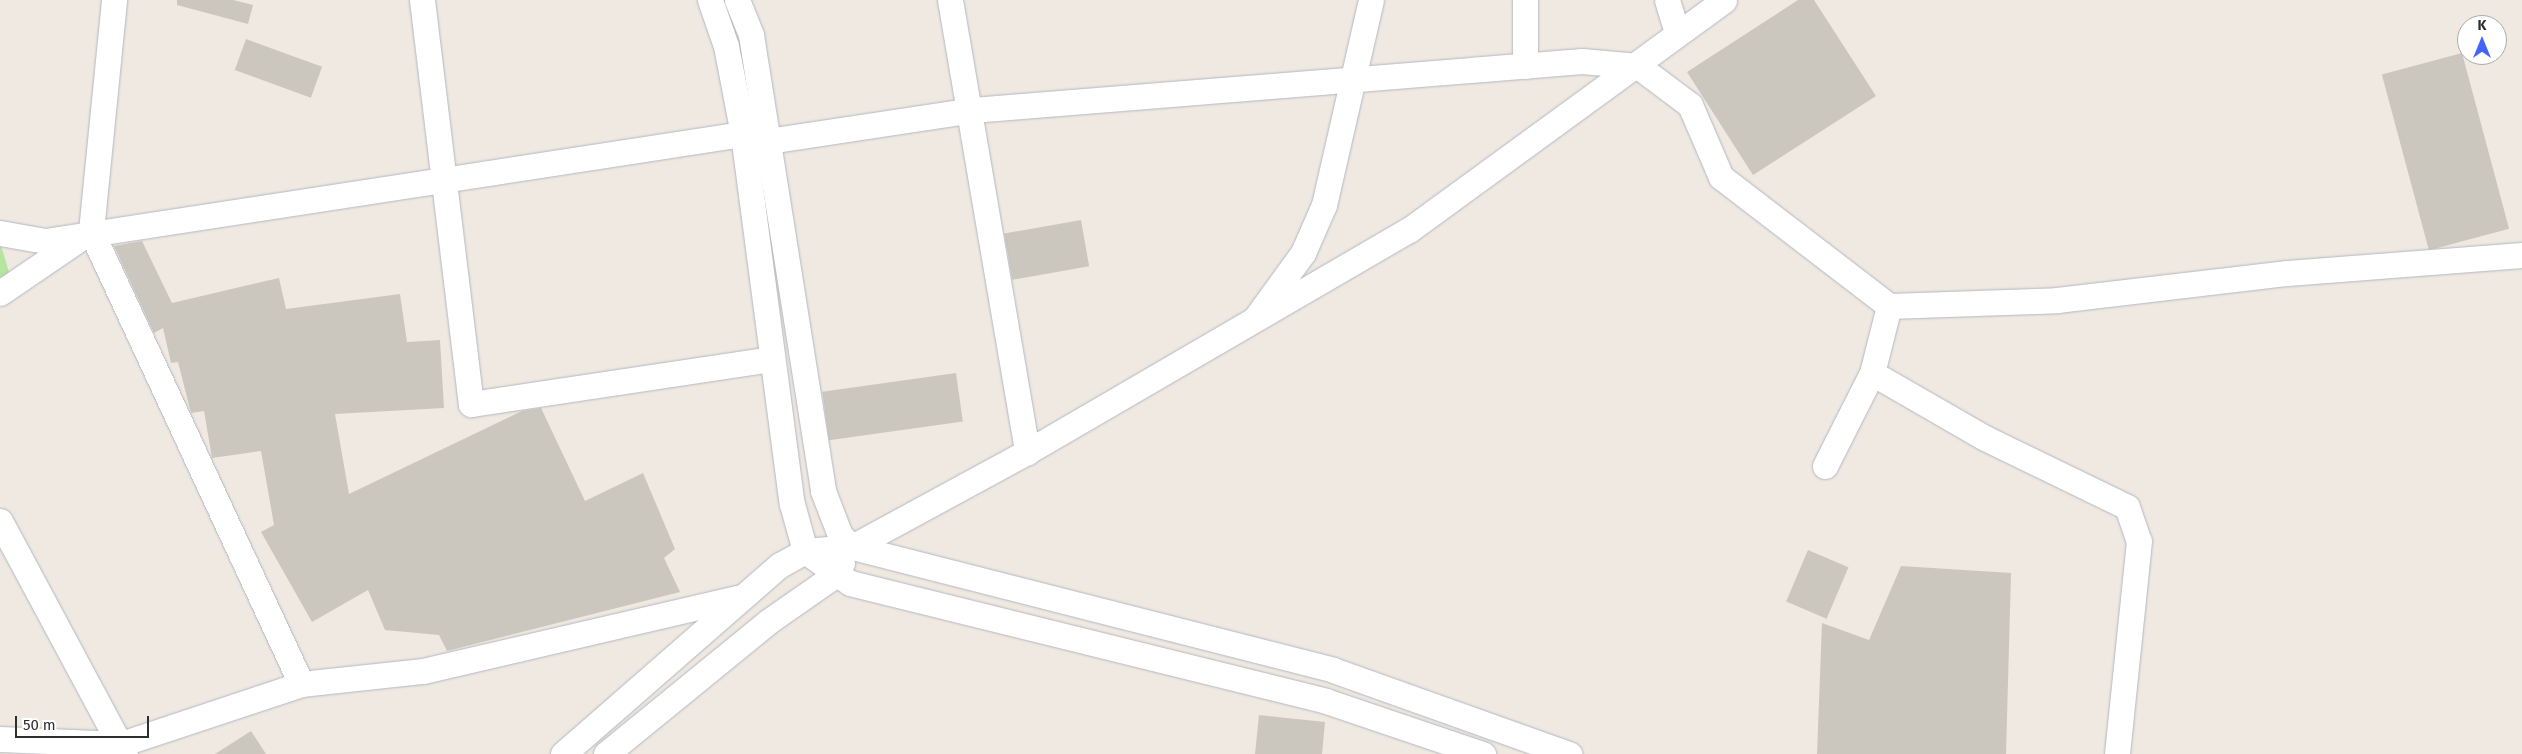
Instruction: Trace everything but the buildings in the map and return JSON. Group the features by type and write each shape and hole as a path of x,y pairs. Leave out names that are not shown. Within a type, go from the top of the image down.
{"street":[{"path":"114,0 90,231 302,684"},
{"path":"422,0 471,404 772,359"},
{"path":"710,0 726,46 743,134 792,504 805,551 835,575 850,583 1326,701 1455,750 1482,754"},
{"path":"737,0 750,35 768,141 807,405 824,491 840,535 852,547"},
{"path":"950,0 972,110 1027,452"},
{"path":"1252,324 1303,254 1324,205 1371,0"},
{"path":"1525,0 1525,66"},
{"path":"1667,0 1677,33"},
{"path":"606,754 769,621 835,575 852,547 1027,452 1252,324 1409,230 1638,66 1677,33 1724,0"},
{"path":"768,141 972,110 1352,82 1582,61 1638,66 1690,105 1721,177 1889,306 2057,300 2287,274 2522,254"},
{"path":"0,233 45,241 90,231 443,181 743,134"},
{"path":"0,293 90,231"},
{"path":"1825,466 1872,373 1889,306"},
{"path":"1872,373 1985,438 2127,508 2139,540 2117,754"},
{"path":"779,410 807,405"},
{"path":"0,522 123,749"},
{"path":"563,754 780,565 805,551 852,547 1333,670 1569,754"},
{"path":"0,739 123,749 302,684 423,670 746,596"}],"green space":[{"path":"0,242 9,272 0,278"}]}
